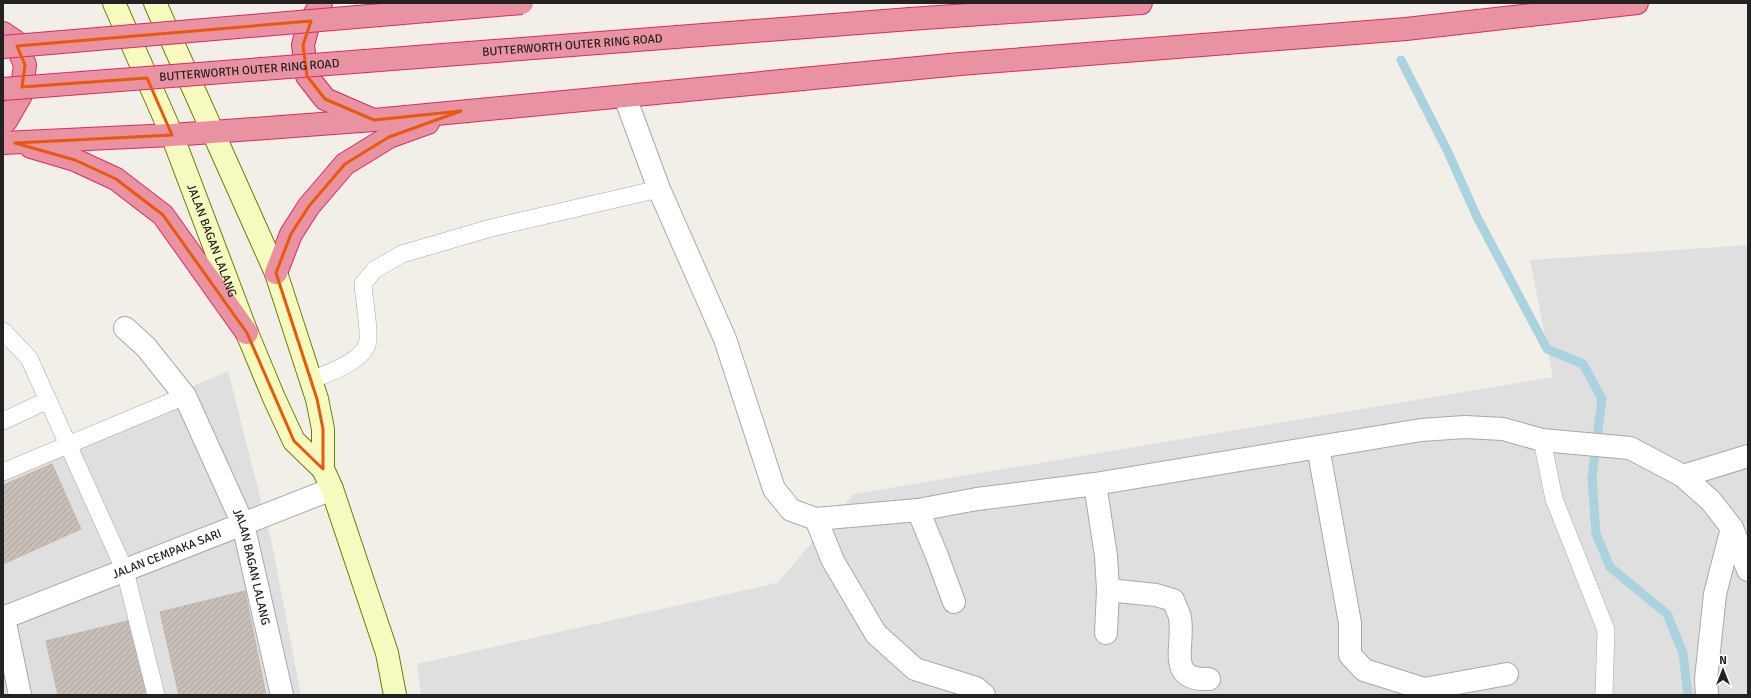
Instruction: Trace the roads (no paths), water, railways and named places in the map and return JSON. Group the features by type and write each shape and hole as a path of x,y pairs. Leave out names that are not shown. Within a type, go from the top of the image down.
{"highway":[{"path":"321,3 308,26 302,46 307,76 325,99 374,120"},
{"path":"3,47 522,3"},
{"name":"BUTTERWORTH OUTER RING ROAD","path":"3,89 910,19 1141,3"},
{"path":"9,143 172,135 374,120 968,64 1406,29 1637,3"},
{"path":"3,33 15,41 25,65 21,95 6,121 3,123"},
{"path":"276,273 291,234 309,206 345,164 389,137 461,112"},
{"path":"9,143 75,160 116,179 163,216 247,333"}],"main road":[{"name":"JALAN BAGAN LALANG","path":"114,3 172,135 247,333 294,441 323,469 332,489 387,653 395,695"},
{"name":"JALAN BAGAN LALANG","path":"155,3 276,273 317,399 322,429 323,469"}],"street":[{"path":"625,97 658,189 725,339 774,488 791,510 816,519 918,510 977,500 1095,484 1421,430 1465,427 1503,429 1550,441 1630,448 1683,476 1711,501 1732,528 1748,570"},
{"name":"JALAN BAGAN LALANG","path":"124,328 146,348 184,396 243,524 282,695"},
{"path":"1318,447 1350,623 1350,655 1364,670 1398,687 1424,689 1507,674"},
{"path":"1683,476 1748,456"},
{"path":"1095,484 1106,556 1108,590 1106,633"},
{"name":"JALAN CEMPAKA SARI","path":"4,618 332,489"},
{"path":"918,510 954,602"},
{"path":"816,519 833,561 876,634 915,668 976,688 984,695"},
{"path":"1707,695 1706,680 1715,594 1732,528"},
{"path":"1108,590 1156,595 1172,600 1180,618 1180,666 1185,674 1199,679 1209,678"},
{"path":"4,618 20,695"}],"lane":[{"path":"312,380 347,365 360,355 368,341 362,284 374,270 402,254 491,228 658,189"},
{"path":"3,331 29,358 124,571 156,695"},
{"path":"3,472 184,396"},
{"path":"3,421 48,400"},
{"path":"1550,441 1554,500 1606,630 1604,695"}],"waterway":[{"path":"1401,60 1447,150 1477,217 1547,349 1583,364 1602,399 1592,477 1596,534 1610,567 1667,614 1683,653 1688,695"}]}
